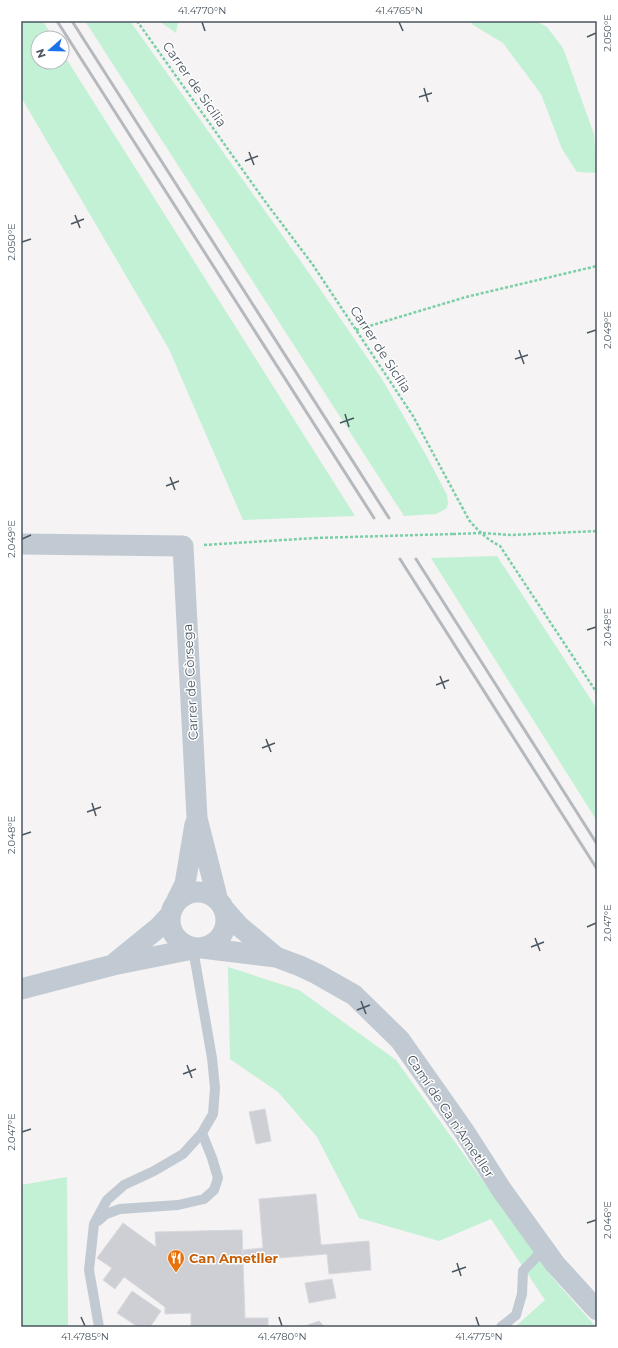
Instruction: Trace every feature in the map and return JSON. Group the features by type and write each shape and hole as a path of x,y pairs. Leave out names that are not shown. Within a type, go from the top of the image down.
{"street":[{"path":"21,544 183,546"},
{"name":"Carrer de Còrsega","path":"183,546 197,818 221,905"},
{"name":"Carrer de Còrsega","path":"173,908 185,884 197,818"},
{"path":"193,892 202,892 211,895 221,905 226,917 226,926 218,941 210,946 198,949 185,946 177,940 172,933 169,924 173,908 184,895 193,892"},
{"name":"Camí de Ca n'Ametller","path":"221,905 239,926 276,957"},
{"name":"Camí de Ca n'Ametller","path":"113,965 158,928 173,908"},
{"name":"Camí de Ca n'Ametller","path":"21,989 113,965 198,949 276,957 306,969 354,995 400,1040 464,1131 501,1189 544,1249 555,1264 597,1310"}],"lane":[{"path":"99,1327 89,1270 94,1224 107,1200 124,1185 154,1171 183,1154 202,1133 214,1114 215,1088 198,949"},
{"path":"94,1224 106,1214 120,1209 178,1204 204,1199 214,1190 218,1178 202,1133"},
{"path":"501,1327 516,1315 522,1294 523,1272 544,1249"}],"path":[{"name":"Carrer de Sicília","path":"137,21 264,200 313,265 413,416 470,520 482,534 500,546 597,693"},
{"path":"356,330 466,297 597,266"},
{"path":"183,546 315,538 453,534 511,535 597,531"}],"green space":[{"path":"21,21 43,21 48,30 30,30 30,70 70,70 70,65 355,516 243,520 169,349 21,97"},
{"path":"85,21 130,21 309,273 382,379 426,455 447,495 448,504 446,509 436,514 404,516"},
{"path":"159,21 178,21 176,33"},
{"path":"470,21 536,21 547,27 563,48 594,134 597,173 577,172 562,149 541,94 503,43 473,25"},
{"path":"497,556 597,709 597,821 431,558"},
{"path":"228,967 299,990 396,1060 551,1276 596,1327 515,1327 545,1300 491,1219 439,1241 359,1218 317,1137 278,1092 230,1059"},
{"path":"67,1177 68,1327 21,1327 21,1185"}],"building":[{"path":"265,1109 271,1141 256,1144 249,1112"},
{"path":"316,1194 321,1245 369,1241 371,1270 329,1274 327,1254 243,1261 243,1250 263,1248 259,1199"},
{"name":"Can Ametller","path":"123,1223 156,1247 155,1232 242,1230 245,1318 268,1318 268,1327 191,1327 191,1313 165,1314 165,1307 124,1277 115,1289 103,1280 112,1268 97,1258"},
{"path":"332,1279 336,1298 309,1303 305,1283"},
{"path":"132,1291 161,1311 150,1327 138,1327 117,1313"},
{"path":"319,1321 325,1327 302,1327"}],"railway":[{"path":"57,21 374,518"},
{"path":"72,21 389,518"},
{"path":"400,559 597,869"},
{"path":"416,559 597,844"}],"place":[{"name":"Can Ametller","path":"176,1273"}]}
